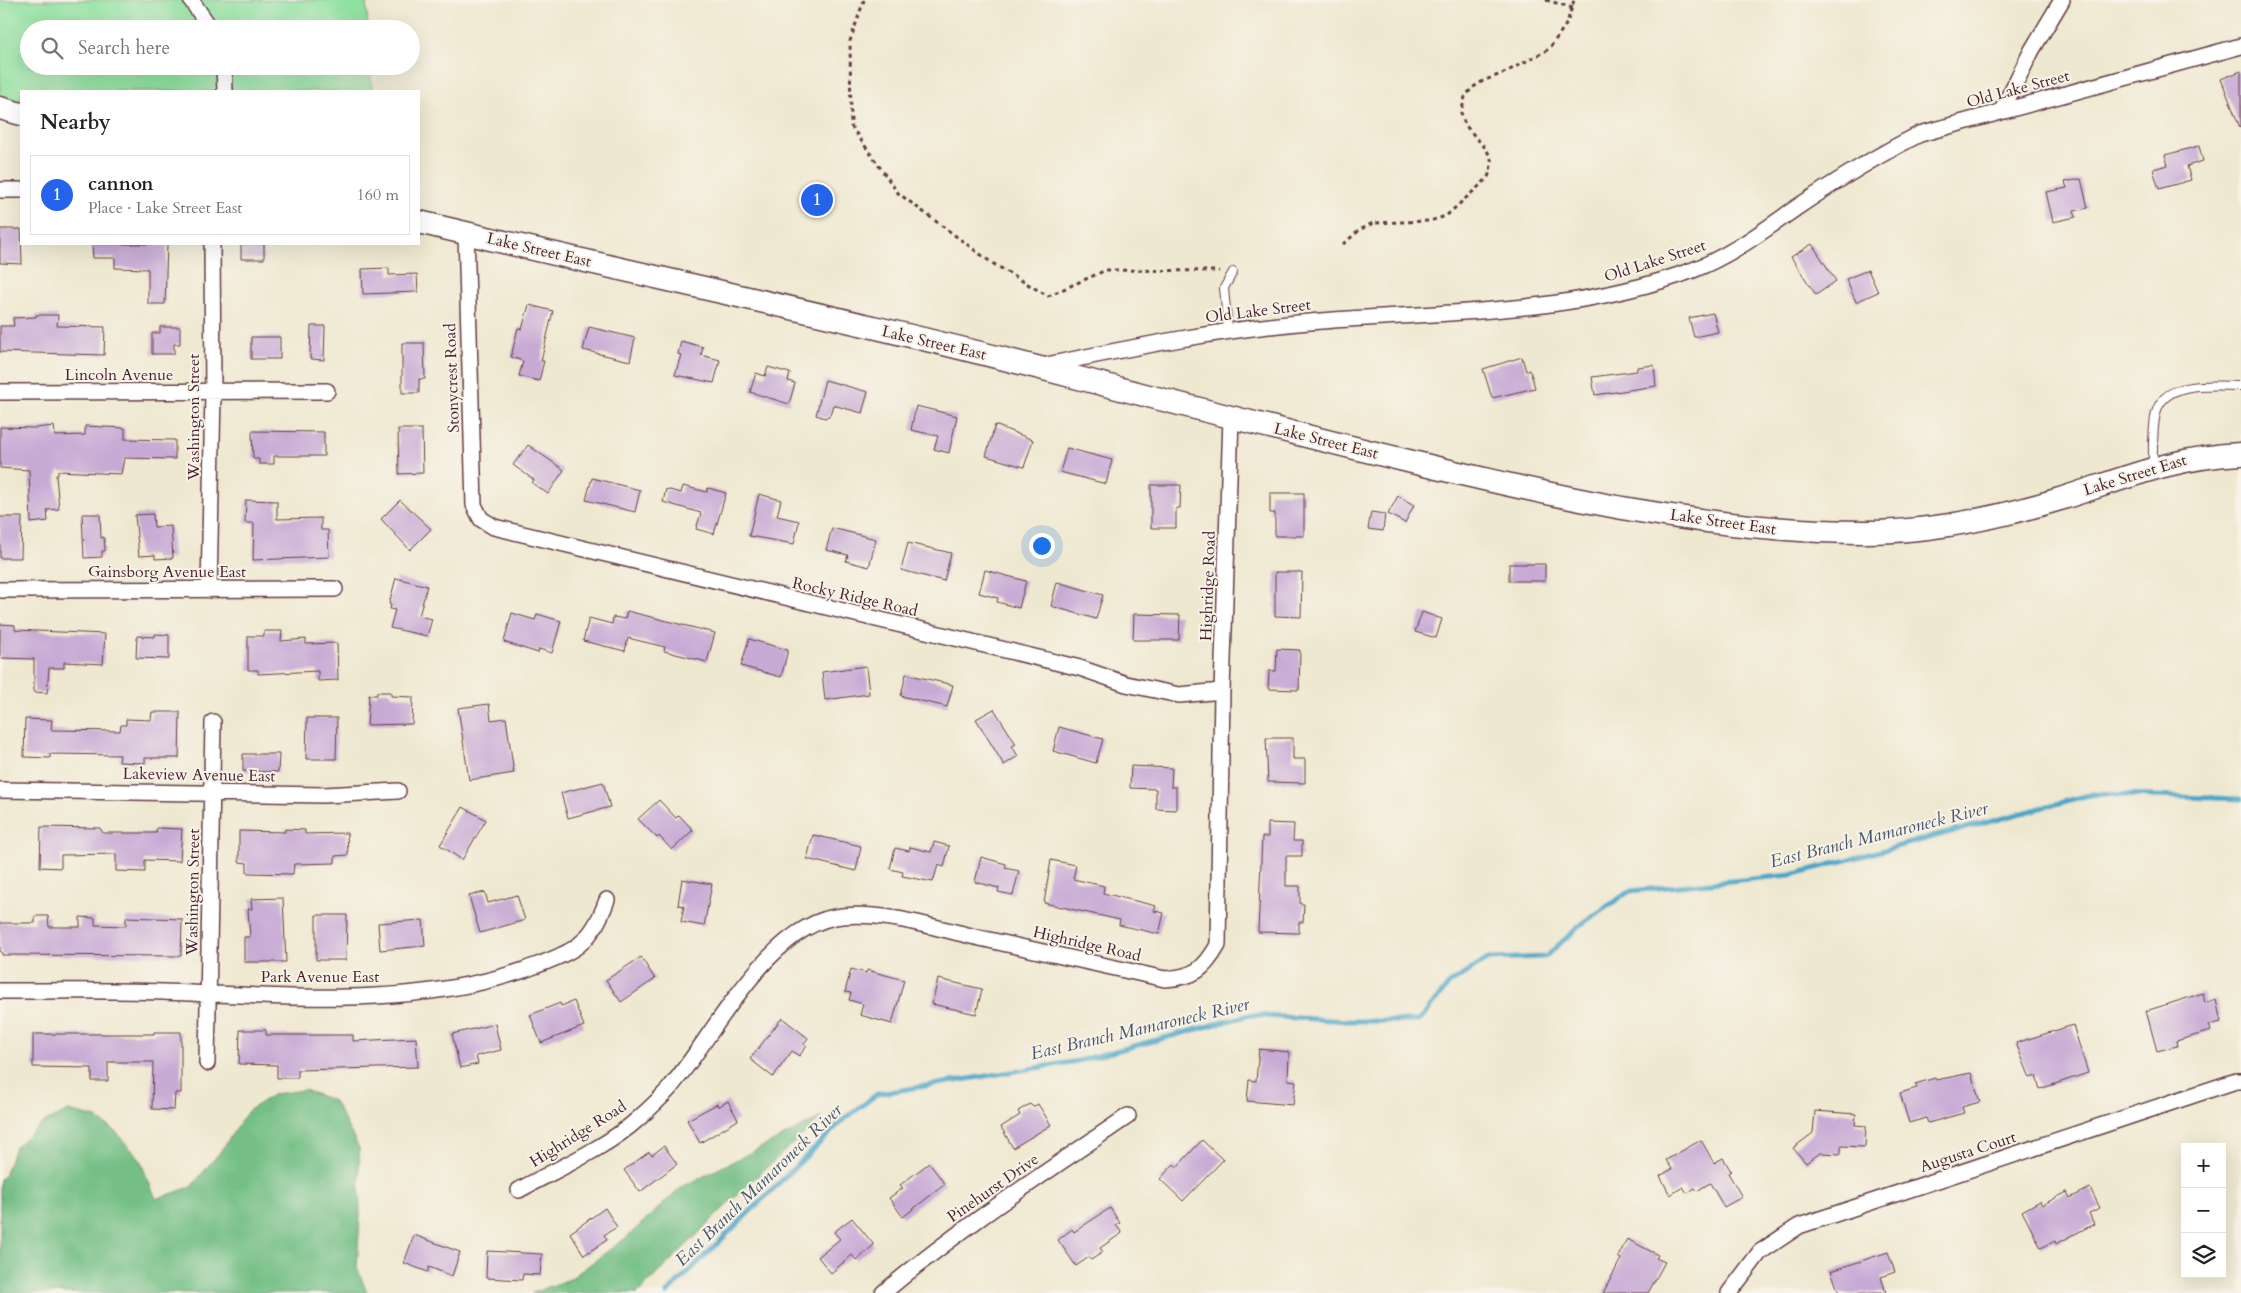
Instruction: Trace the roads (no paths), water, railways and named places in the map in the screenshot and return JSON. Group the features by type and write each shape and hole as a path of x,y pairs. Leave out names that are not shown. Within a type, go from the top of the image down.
{"main road":[{"path":"0,108 20,114"},
{"name":"Lake Street East","path":"420,222 1038,367 1231,418 1492,482 1700,520 1786,530 1872,532 1937,528 2016,511 2153,467 2194,458 2241,454"}],"street":[{"path":"191,0 205,20"},
{"path":"2001,112 2032,50 2062,0"},
{"name":"Old Lake Street","path":"1038,367 1146,344 1228,331 1321,321 1521,308 1597,298 1657,282 1720,258 1880,154 1912,138 2241,46"},
{"path":"224,75 225,90"},
{"path":"0,190 20,190"},
{"name":"Stonycrest Road","path":"466,233 468,359 474,505 481,519"},
{"name":"Washington Street","path":"209,590 213,392 212,245"},
{"name":"Lincoln Avenue","path":"0,392 328,391"},
{"name":"Highridge Road","path":"520,1190 606,1141 636,1121 668,1090 755,974 782,944 802,929 821,920 843,916 894,919 1165,979 1185,977 1208,963 1218,945 1222,691 1231,418"},
{"name":"Rocky Ridge Road","path":"481,519 494,527 1080,668 1126,684 1178,695 1222,691"},
{"name":"Gainsborg Avenue East","path":"0,590 334,589"},
{"name":"Washington Street","path":"207,1063 213,722"},
{"name":"Lakeview Avenue East","path":"0,790 324,795 398,790"},
{"name":"Park Avenue East","path":"0,991 110,990 297,996 413,994 476,984 535,966 573,949 594,928 607,900"},
{"name":"Augusta Court","path":"1729,1293 1760,1252 1800,1226 2236,1080 2241,1081"},
{"name":"Pinehurst Drive","path":"886,1292 938,1248 1128,1116"}],"lane":[{"path":"1228,331 1224,288 1232,272"},
{"path":"2153,467 2156,411 2168,396 2189,387 2241,386"}],"waterway":[{"name":"East Branch Mamaroneck River","path":"667,1293 842,1121 877,1094 1078,1061 1250,1015 1347,1021 1419,1021 1450,983 1488,959 1545,957 1583,923 1630,891 1791,875 2093,794 2241,799"}],"place":[{"name":"cannon","path":"817,200"}]}
